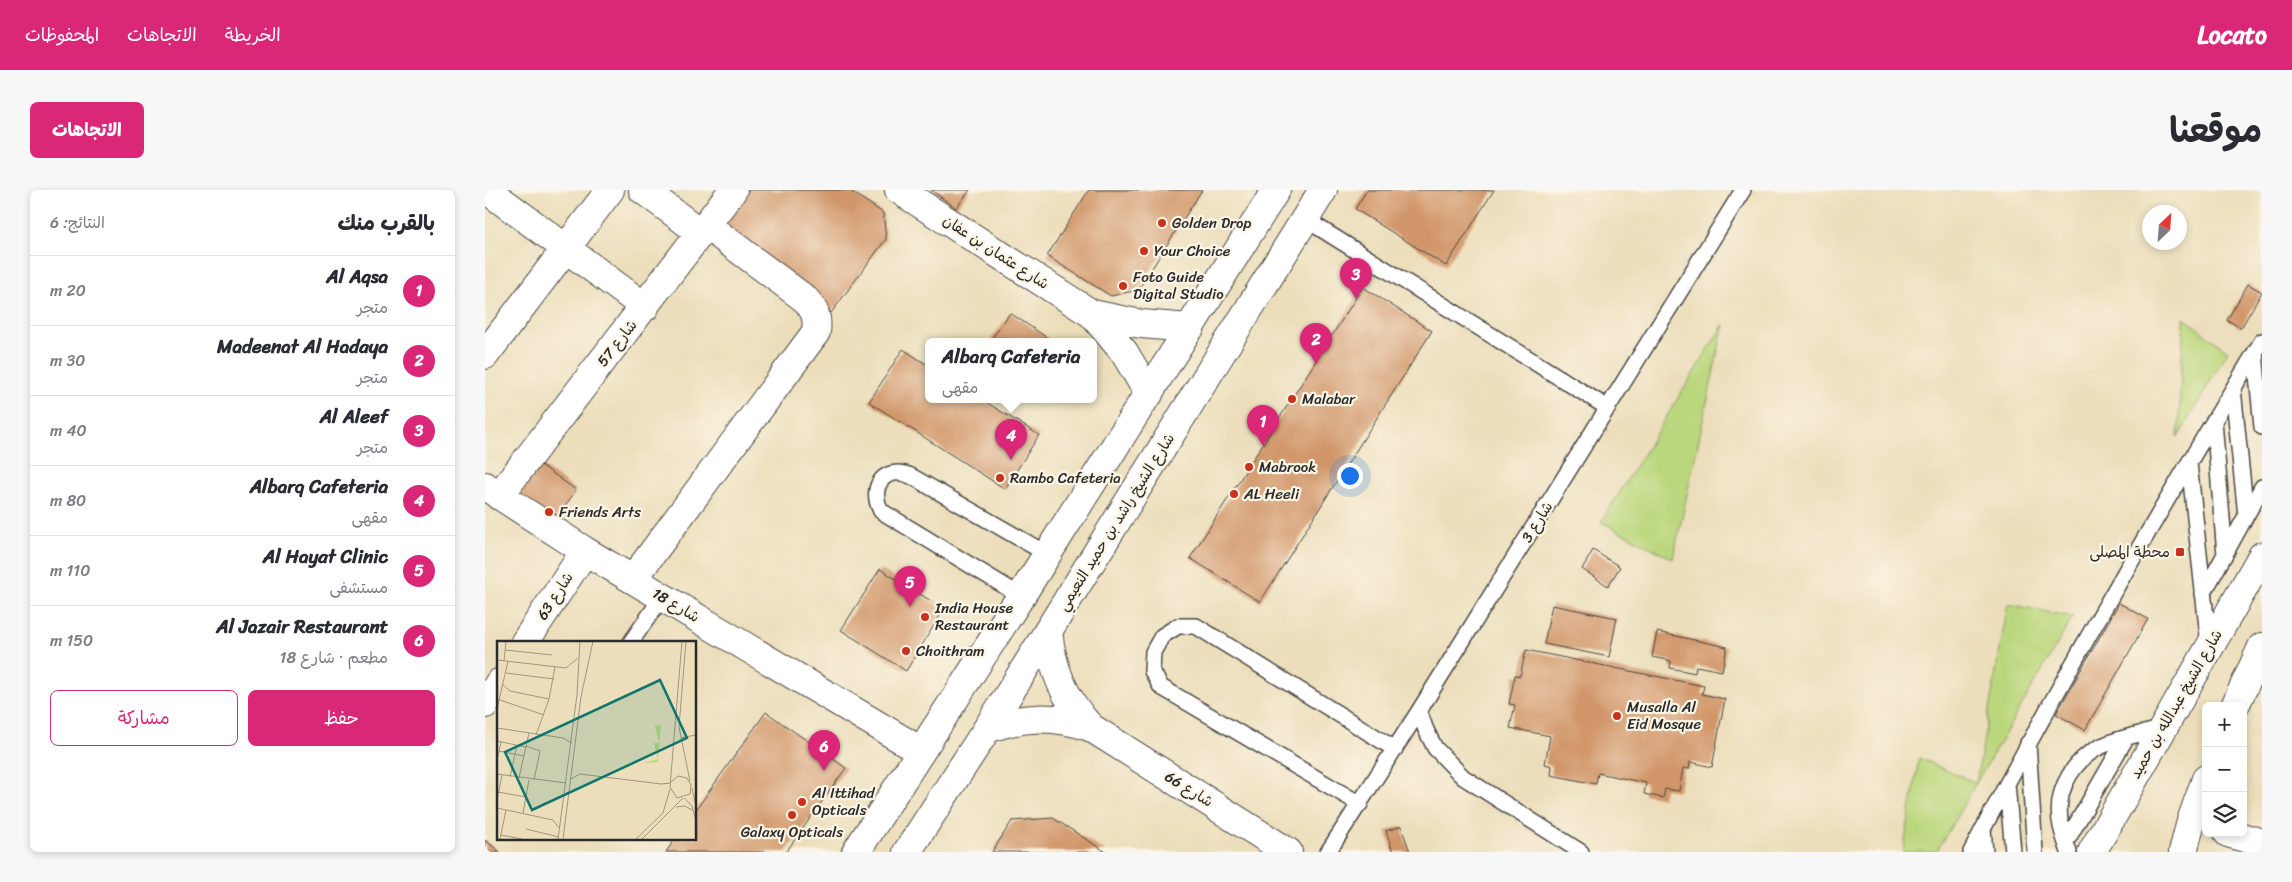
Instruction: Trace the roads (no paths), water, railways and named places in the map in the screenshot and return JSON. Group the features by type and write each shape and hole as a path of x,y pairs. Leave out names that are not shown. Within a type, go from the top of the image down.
{"street":[{"path":"487,190 645,307"},
{"path":"485,354 610,190"},
{"path":"633,580 816,332 817,320 813,308 805,299 643,190"},
{"name":"شارع 57","path":"492,491 645,307 733,190"},
{"name":"شارع عثمان بن عفان","path":"899,190 1092,314 1124,352 1149,394"},
{"path":"856,852 1021,596 1276,190"},
{"name":"شارع الشيخ راشد بن حميد النعيمي","path":"907,852 987,729 1323,190"},
{"name":"شارع عثمان بن عفان","path":"1092,314 1141,324 1190,328"},
{"name":"شارع 18","path":"492,491 585,551 921,751"},
{"name":"شارع 63","path":"526,641 585,551"},
{"name":"شارع الشيخ عبدالله بن حميد","path":"2092,852 2262,556"},
{"name":"شارع 66","path":"1048,630 1050,652 1055,673 1075,711 1090,727"},
{"path":"2237,702 2262,647"},
{"path":"485,704 497,686"},
{"name":"شارع 66","path":"987,729 1003,723 1038,718 1073,721 1090,727 1288,852"},
{"path":"2183,852 2198,824 2204,792"},
{"path":"2243,837 2262,842"}],"lane":[{"name":"شارع 3","path":"1327,852 1419,711 1743,190"},
{"path":"1305,219 1608,408"},
{"path":"1971,852 2028,743 2189,462 2259,347"},
{"path":"2259,347 2262,427"},
{"path":"2233,389 2246,516"},
{"path":"2214,421 2225,555"},
{"path":"2189,462 2209,647"},
{"path":"1021,596 881,511 876,502 875,493 878,484 885,476 893,472 903,472 1047,554"},
{"path":"2203,594 2262,487"},
{"path":"632,641 662,597"},
{"path":"1360,804 1161,687 1152,670 1153,652 1162,636 1178,626 1197,626 1395,749"},
{"path":"1419,711 1435,748 1463,777 1581,852"},
{"path":"2067,847 2059,811 2061,796 2065,782 2082,759 2095,749 2125,738 2161,729"},
{"path":"2067,847 2125,738"},
{"path":"2028,743 2035,852"},
{"path":"2007,784 2013,852"},
{"path":"1983,829 1985,852"}],"place":[{"name":"Golden Drop","path":"1162,223"},
{"name":"Your Choice","path":"1144,251"},
{"name":"Foto Guide Digital Studio","path":"1123,286"},
{"name":"Al Aleef","path":"1356,299"},
{"name":"Madeenat Al Hadaya","path":"1316,364"},
{"name":"Malabar","path":"1292,399"},
{"name":"Al Aqsa","path":"1263,446"},
{"name":"Albarq Cafeteria","path":"1011,460"},
{"name":"Mabrook","path":"1249,467"},
{"name":"Rambo Cafeteria","path":"1000,478"},
{"name":"AL Heeli","path":"1234,494"},
{"name":"Friends Arts","path":"549,512"},
{"name":"محطة المصلى","path":"2180,552"},
{"name":"Al Hayat Clinic","path":"910,607"},
{"name":"India House Restaurant","path":"925,617"},
{"name":"Choithram","path":"906,651"},
{"name":"Musalla Al Eid Mosque","path":"1617,716"},
{"name":"Al Jazair Restaurant","path":"824,771"},
{"name":"Al Ittihad Opticals","path":"802,802"},
{"name":"Galaxy Opticals","path":"792,815"}]}
